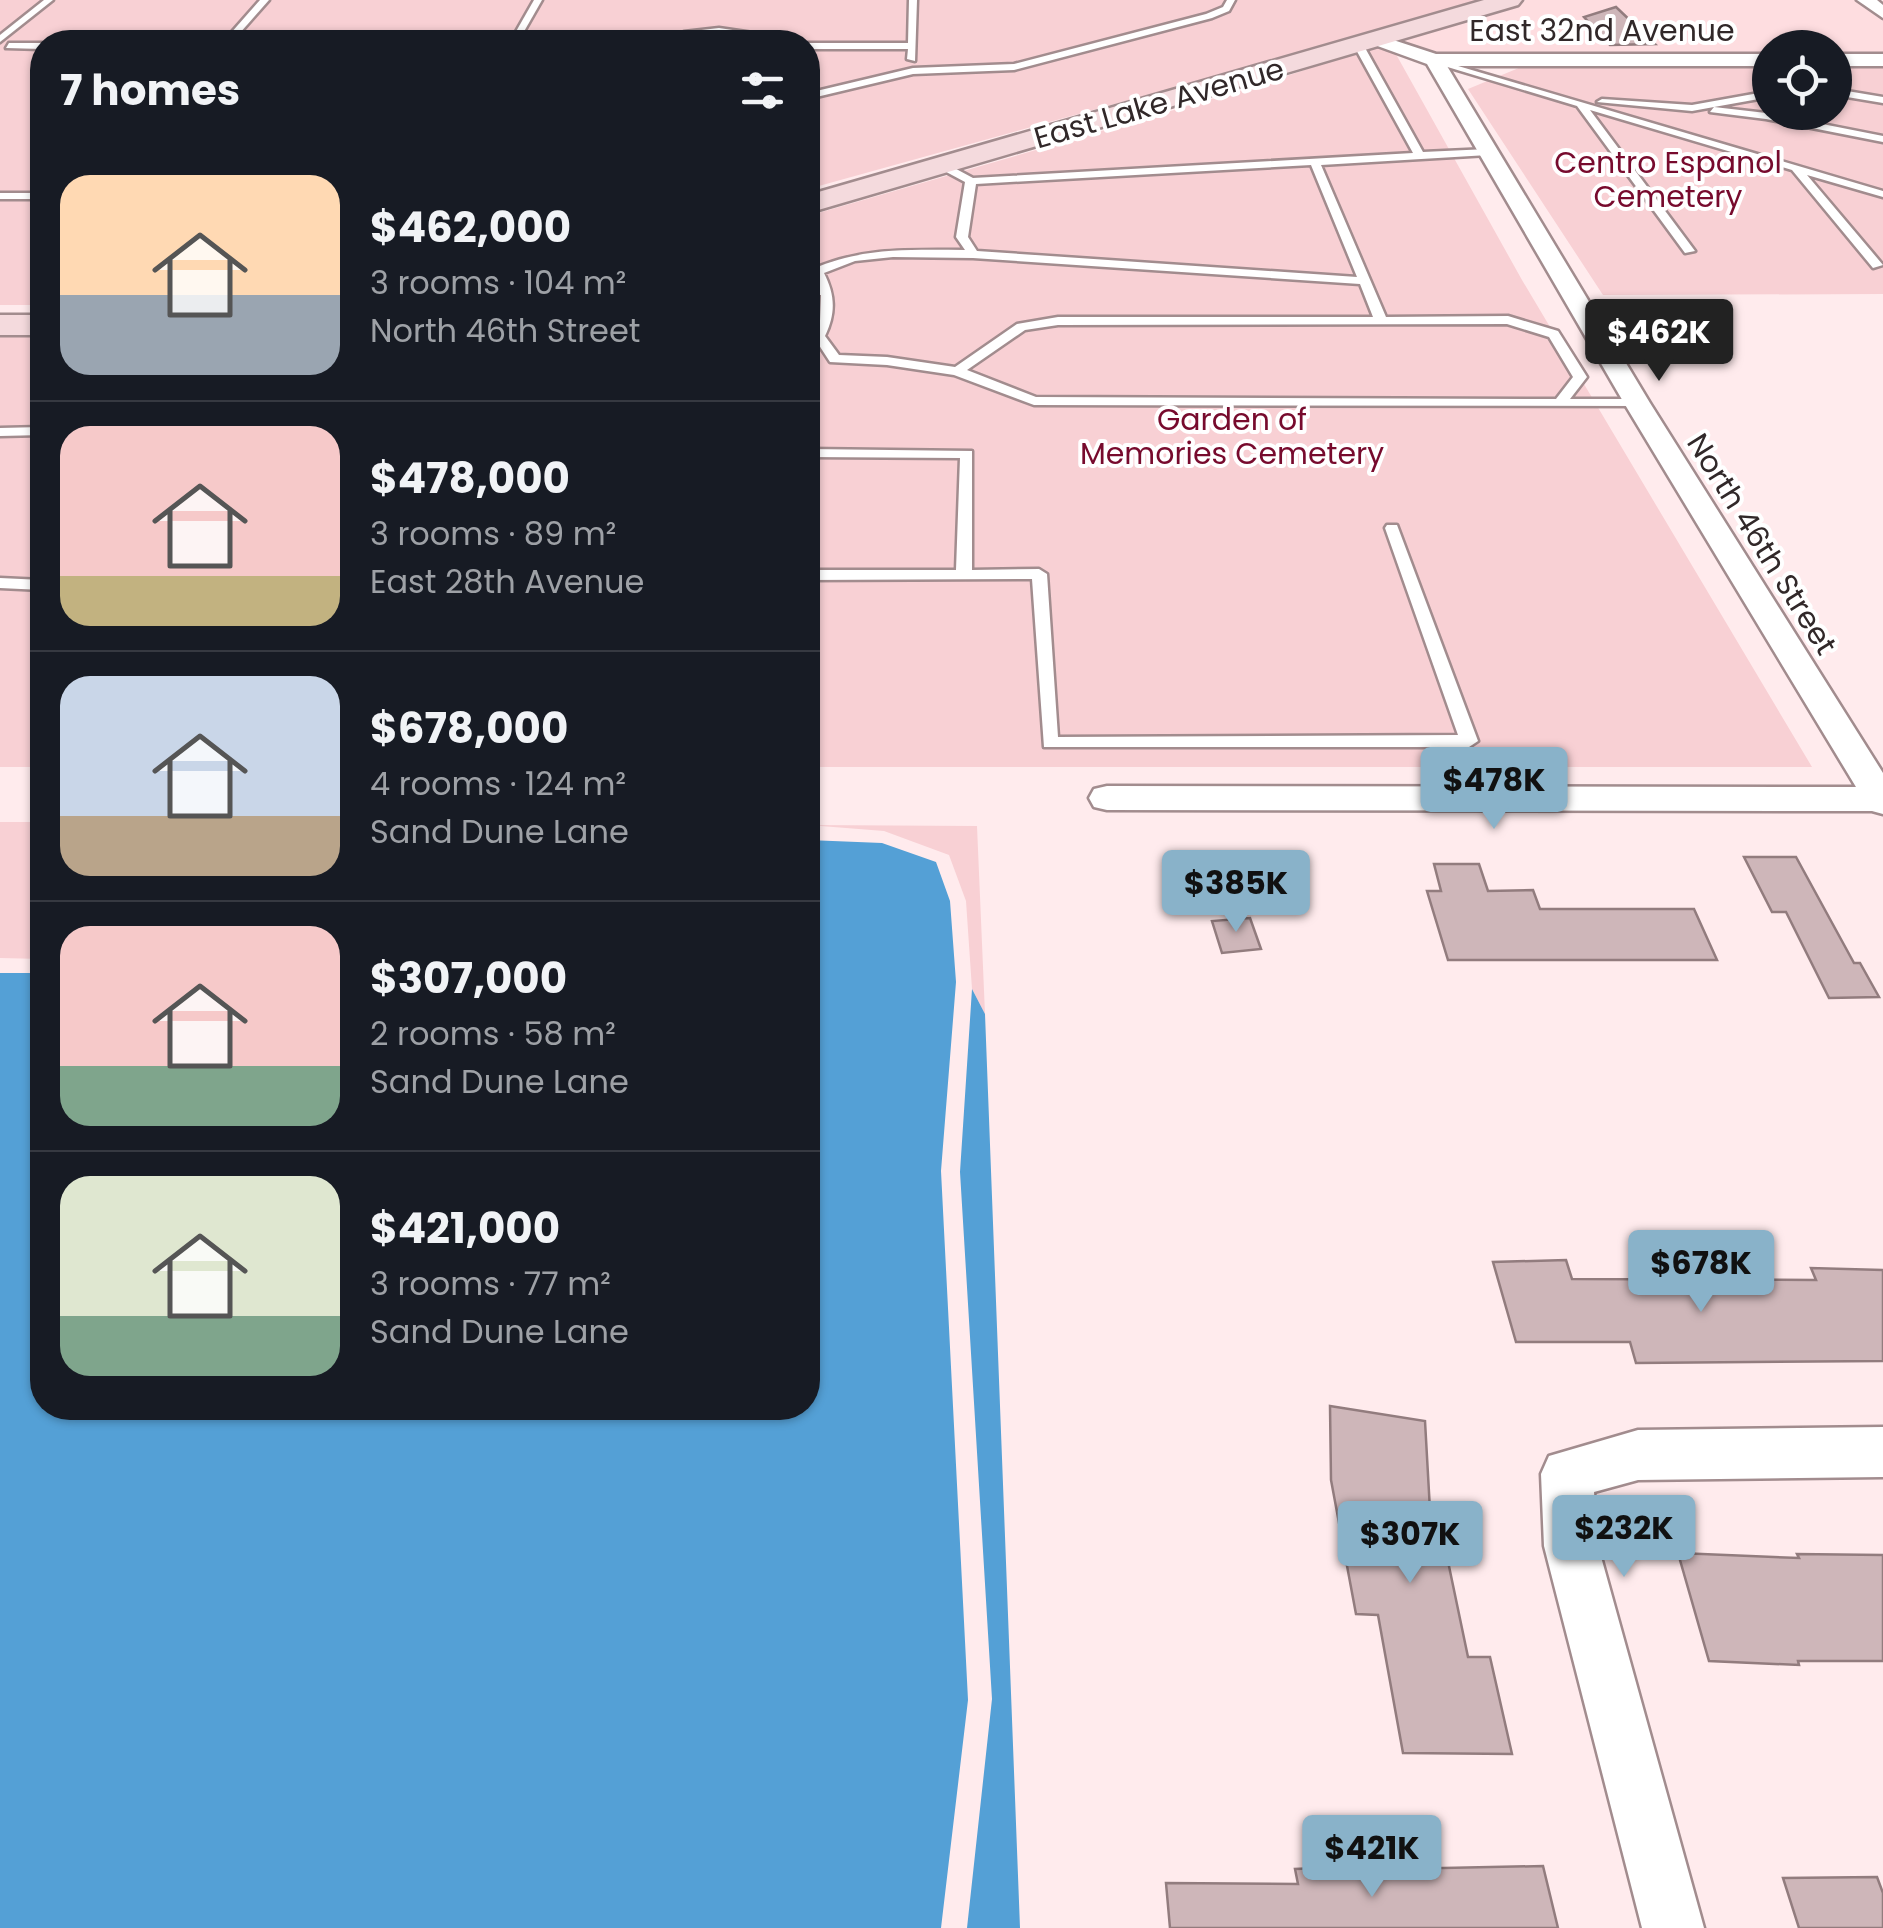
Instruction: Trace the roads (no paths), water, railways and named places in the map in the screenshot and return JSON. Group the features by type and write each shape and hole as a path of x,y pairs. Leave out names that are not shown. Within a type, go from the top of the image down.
{"street":[{"name":"East Lake Avenue","path":"820,200 1510,0"},
{"path":"1866,0 1883,13"},
{"path":"1368,43 1434,60"},
{"name":"East 32nd Avenue","path":"1434,60 1752,60"},
{"name":"North 46th Street","path":"1434,60 1637,403 1882,800"},
{"path":"1852,60 1883,60"},
{"path":"0,324 30,324"},
{"path":"1108,798 1882,800"},
{"path":"1673,1928 1571,1546 1567,1474 1638,1455 1883,1452"}],"lane":[{"path":"3,43 49,0"},
{"path":"238,30 265,0"},
{"path":"521,30 538,0"},
{"path":"913,0 914,70"},
{"path":"820,93 914,70 1014,66 1209,16 1226,10 1231,0"},
{"path":"3,43 30,45"},
{"path":"1368,43 1420,156"},
{"path":"820,46 911,46"},
{"path":"1434,60 1883,194"},
{"path":"1852,91 1883,90"},
{"path":"1852,94 1883,100"},
{"path":"1550,96 1766,116 1883,139"},
{"path":"1692,108 1752,97"},
{"path":"1582,106 1689,251"},
{"path":"941,165 971,181 1488,152"},
{"path":"1315,162 1380,320"},
{"path":"1796,168 1877,265"},
{"path":"971,181 962,238 973,254"},
{"path":"0,196 30,196"},
{"path":"820,270 835,262 878,254 973,254 1364,281"},
{"path":"820,278 827,292 826,320 820,328"},
{"path":"820,292 827,292"},
{"path":"957,371 1021,327 1058,322 1508,320 1554,334 1580,377 1560,403"},
{"path":"820,343 835,359 887,361 957,371 1034,401 1637,403"},
{"path":"0,432 30,431"},
{"path":"820,453 967,454 964,574"},
{"path":"820,575 1039,574 1050,743 1469,741 1392,528"},
{"path":"0,584 30,584"}],"water":[{"path":"820,840 882,843 936,862 950,901 956,982 941,1171 968,1700 941,1928 0,1928 0,973 30,973 30,1420 820,1420"},
{"path":"972,989 985,1014 1020,1928 967,1928 992,1699 960,1172"}],"park label":[{"name":"Centro Espanol Cemetery","path":"1668,179"},
{"name":"Garden of Memories Cemetery","path":"1232,436"}]}
